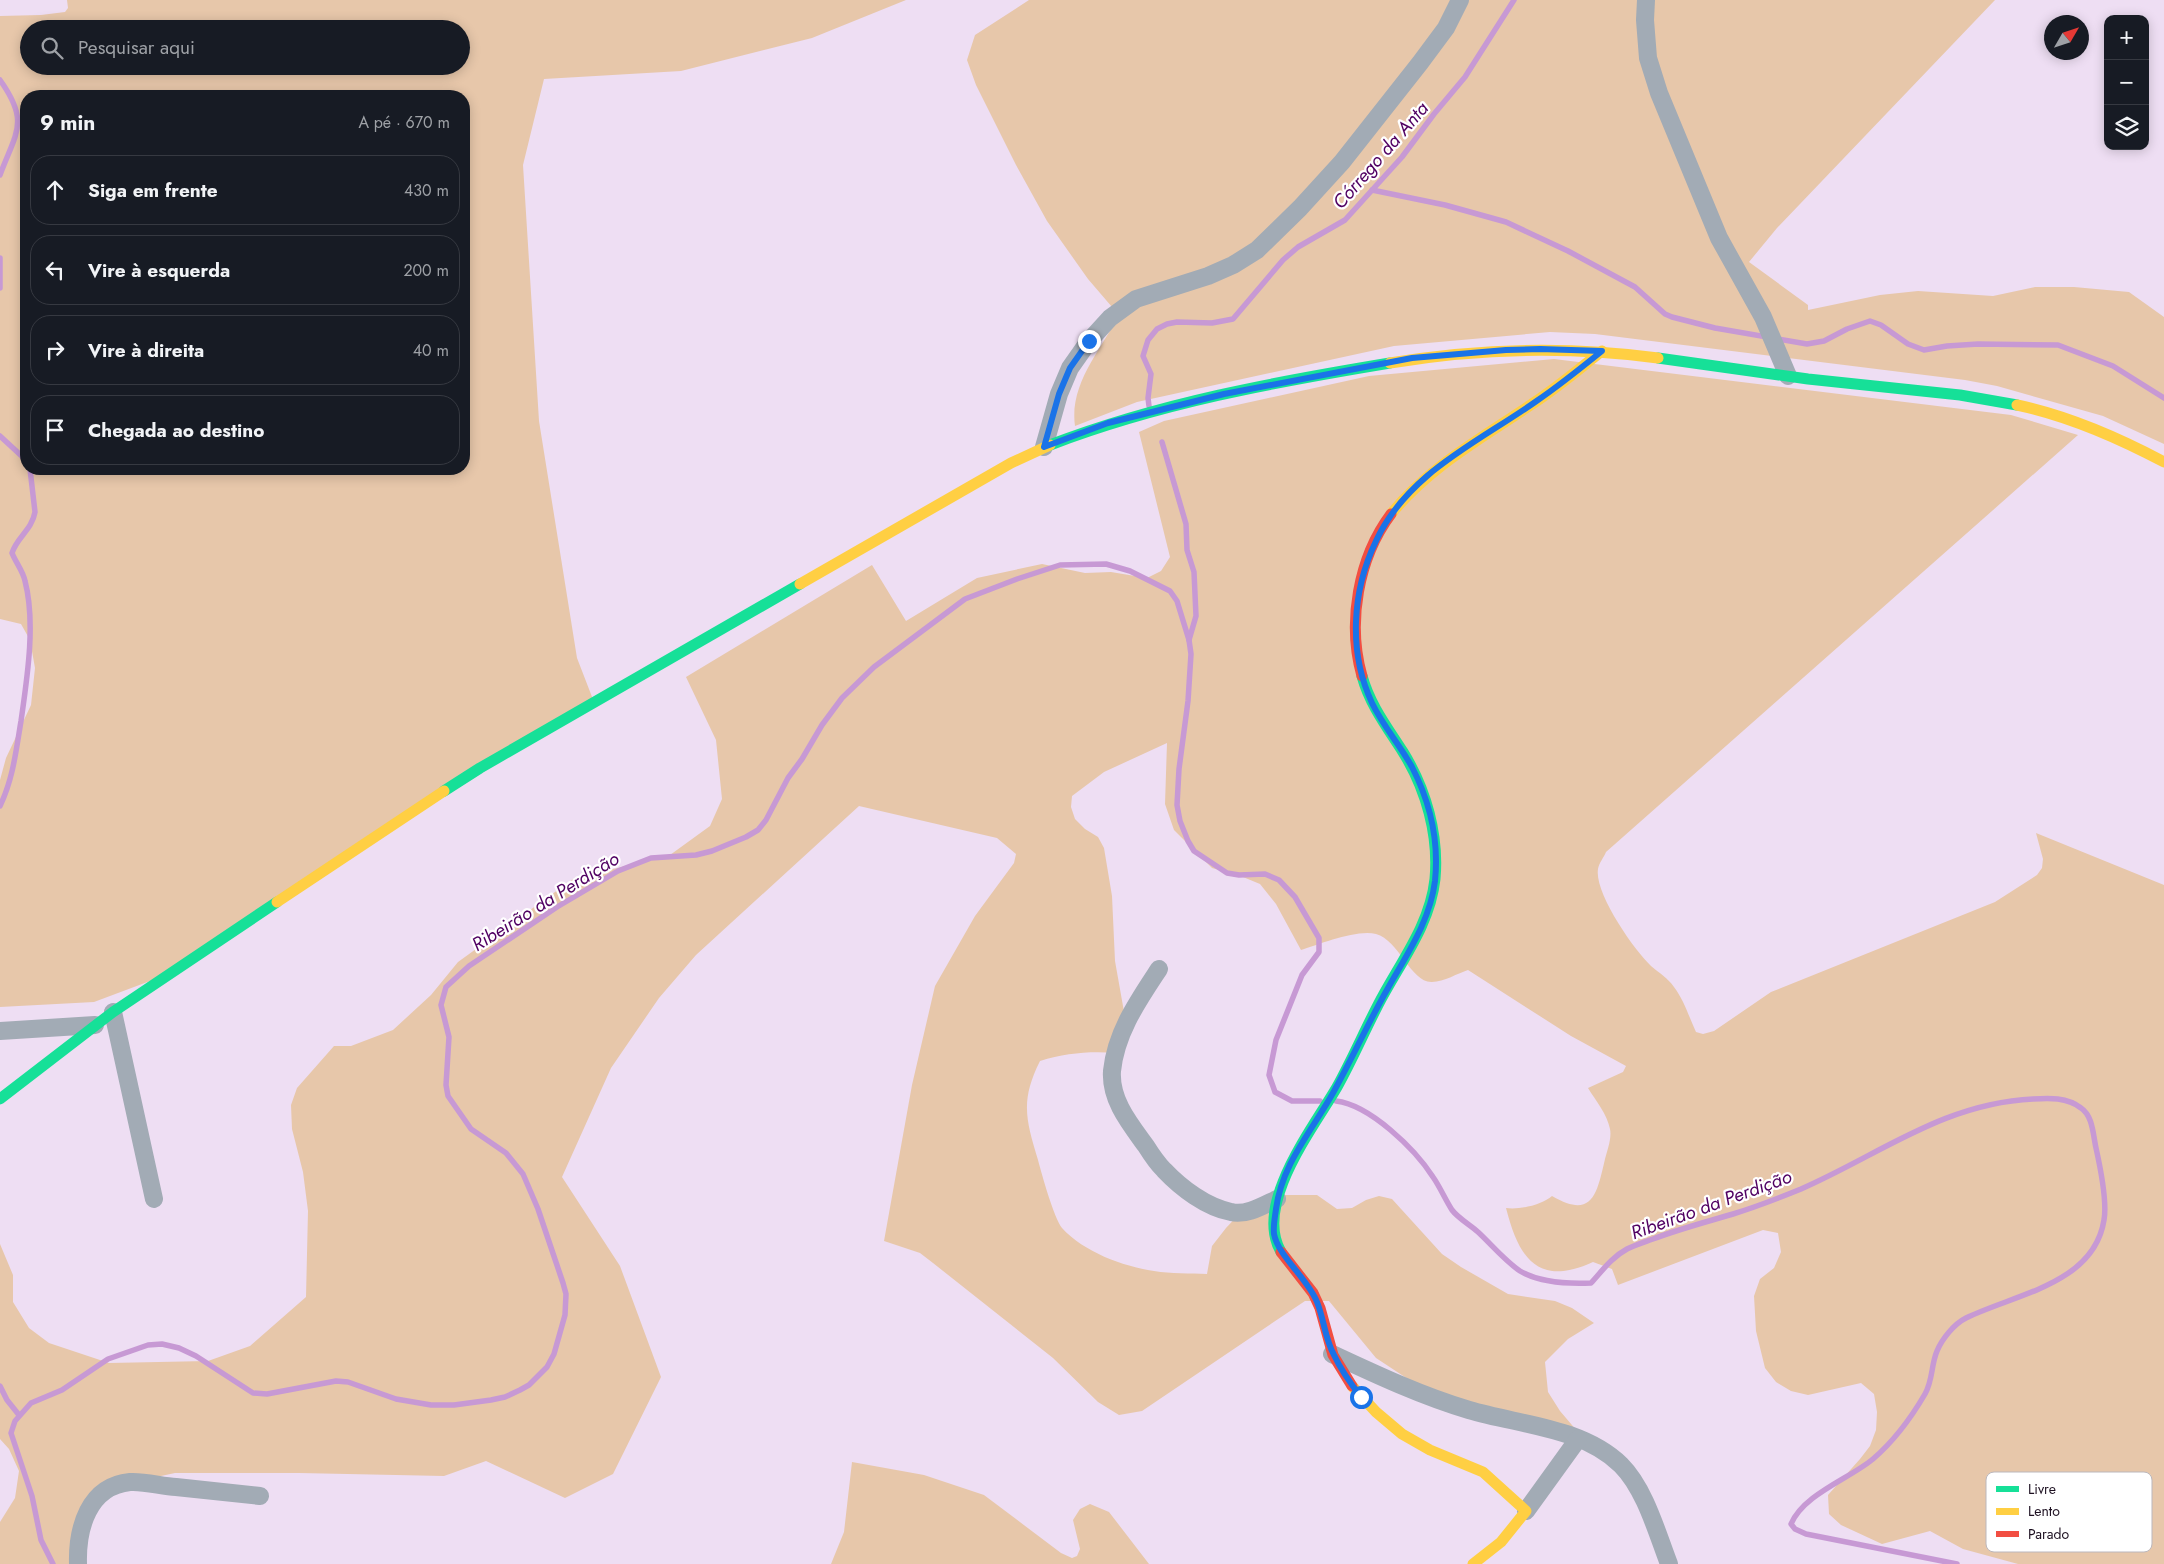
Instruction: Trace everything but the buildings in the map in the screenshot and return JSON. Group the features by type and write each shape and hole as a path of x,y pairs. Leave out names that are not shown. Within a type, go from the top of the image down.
{"main road":[{"path":"0,1099 113,1012 480,768 1011,463 1044,447 1108,423 1224,394 1412,358 1506,350 1602,351 1788,376 1987,398 2082,423 2112,435 2164,462"},
{"path":"1473,1564 1501,1542 1526,1511 1495,1480 1479,1469 1426,1449 1382,1417 1361,1397 1332,1354 1318,1303 1313,1292 1279,1247 1274,1233 1277,1199 1284,1176 1296,1151 1329,1099 1379,1003 1424,923 1435,876 1434,828 1425,799 1411,766 1373,705 1365,686 1358,658 1356,603 1366,564 1376,540 1389,517 1405,495 1419,482 1453,456 1537,401 1602,351"}],"street":[{"path":"1044,447 1059,394 1070,368 1089,341 1110,318 1136,299 1208,276 1233,265 1256,250 1300,208 1342,162 1446,28 1460,0"},
{"path":"1646,0 1645,20 1648,58 1659,93 1719,238 1763,318 1788,376"},
{"path":"1159,969 1123,1029 1112,1072 1113,1087 1118,1106 1163,1170 1195,1195 1216,1207 1232,1213 1247,1212 1277,1199"},
{"path":"113,1012 154,1199"},
{"path":"0,1031 98,1024"},
{"path":"1332,1354 1404,1387 1470,1410 1578,1439 1604,1450 1622,1467 1635,1484 1651,1517 1669,1564"},
{"path":"1526,1511 1578,1439"},
{"path":"78,1564 79,1536 86,1512 101,1494 115,1485 140,1482 260,1496"}],"shaded area":[{"path":"67,0 906,0 812,38 681,71 544,79 523,165 539,421 577,658 594,702 158,978 94,1002 0,1007 0,780 6,758 31,705 35,668 30,640 21,624 0,619 0,16 41,15 65,12 68,8"},
{"path":"1029,0 1995,0 1777,228 1749,262 1808,305 1808,310 1880,295 1918,291 1993,296 2035,287 2074,287 2129,292 2164,317 2164,444 2103,416 1997,386 1965,380 1595,334 1550,332 1394,346 1137,402 1075,426 1074,410 1082,381 1088,367 1120,313 1112,307 1088,279 1047,221 1016,165 976,85 967,60 975,35"},
{"path":"1554,359 2011,415 2078,435 1606,852 1598,869 1598,879 1609,906 1626,935 1651,966 1672,984 1684,1003 1696,1032 1703,1034 1714,1031 1771,992 1995,902 2037,875 2042,868 2043,859 2036,833 2164,885 2164,1564 2018,1564 1963,1549 1930,1531 1882,1544 1841,1525 1829,1514 1828,1495 1870,1446 1876,1430 1877,1412 1874,1394 1861,1383 1808,1395 1791,1391 1776,1382 1765,1368 1756,1331 1754,1296 1760,1279 1774,1268 1781,1252 1778,1233 1763,1230 1618,1285 1612,1269 1593,1262 1574,1269 1558,1271 1545,1269 1534,1264 1517,1241 1506,1208 1530,1206 1552,1196 1566,1203 1576,1205 1585,1204 1591,1199 1596,1192 1599,1182 1610,1133 1609,1123 1588,1088 1623,1072 1626,1066 1571,1036 1468,970 1441,981 1432,982 1425,980 1411,969 1391,944 1376,934 1349,935 1301,950 1276,904 1260,884 1212,868 1174,830 1165,804 1167,743 1104,772 1072,796 1071,807 1075,819 1085,829 1098,837 1104,848 1112,896 1115,961 1126,1023 1117,1053 1078,1053 1050,1058 1040,1061 1034,1075 1027,1099 1028,1122 1045,1185 1059,1223 1071,1237 1081,1244 1117,1262 1160,1272 1207,1274 1212,1246 1226,1228 1243,1210 1275,1195 1317,1195 1337,1209 1352,1208 1366,1200 1379,1196 1392,1199 1442,1254 1461,1267 1508,1294 1555,1301 1572,1308 1594,1323 1568,1339 1545,1362 1548,1392 1560,1411 1583,1438 1417,1385 1376,1358 1329,1301 1305,1301 1142,1411 1119,1415 1098,1402 1053,1358 920,1253 884,1241 912,1085 935,986 975,916 1014,863 1016,854 997,838 859,806 696,955 659,998 611,1068 562,1177 620,1266 661,1377 613,1474 565,1498 486,1461 444,1476 175,1473 105,1488 75,1564 0,1564 0,1522 15,1498 19,1471 9,1449 0,1439 0,1244 13,1275 13,1302 29,1328 49,1343 109,1363 208,1361 250,1346 306,1297 308,1211 303,1172 292,1129 291,1105 297,1088 334,1046 351,1046 393,1030 431,995 458,962 573,879 670,855 710,826 722,799 716,740 686,677 872,565 906,621 977,578 1042,564 1085,573 1111,572 1147,578 1161,571 1170,557 1139,432 1164,421 1369,376"},
{"path":"852,1462 924,1475 984,1495 1061,1553 1072,1558 1077,1556 1080,1549 1073,1520 1080,1509 1090,1504 1109,1512 1149,1564 831,1564 844,1532"}],"waterway":[{"name":"Córrego da Anta","path":"1149,406 1151,374 1143,356 1148,340 1157,329 1177,322 1212,323 1233,319 1283,260 1298,247 1345,220 1402,157 1465,77 1514,0"},
{"path":"0,80 15,107 17,117 15,137 0,175"},
{"path":"1372,190 1445,205 1506,222 1568,251 1635,287 1665,314 1672,317 1715,328 1807,344 1824,341 1847,329 1870,321 1881,325 1908,344 1924,350 1978,344 2058,345 2113,366 2164,398"},
{"path":"0,258 0,288"},
{"path":"0,436 20,454"},
{"name":"Córrego da Anta","path":"1162,442 1186,524 1187,550 1194,572 1196,616 1189,640"},
{"path":"0,806 14,765 28,669 30,633 28,597 24,577 12,553 17,542 31,524 35,512 31,475"},
{"name":"Ribeirão da Perdição","path":"53,1564 41,1540 32,1496 11,1433 15,1421 31,1403 62,1390 108,1359 148,1345 162,1344 179,1348 196,1356 253,1393 267,1394 336,1381 348,1382 396,1399 431,1405 454,1405 505,1397 529,1385 547,1367 554,1354 565,1315 566,1294 538,1209 523,1174 506,1153 471,1129 448,1096 446,1085 449,1037 441,1005 446,987 469,966 557,907 618,871 651,858 696,855 712,851 758,830 766,820 788,778 842,698 874,667 965,599 1017,579 1060,565 1106,564 1130,571 1170,591 1177,601 1189,640 1191,654 1188,701 1179,769 1177,805 1180,821 1194,851 1227,873 1239,875 1265,874 1279,880 1295,897 1319,938 1319,952 1302,975 1276,1040 1269,1075 1275,1092 1292,1101 1320,1101"},
{"name":"Ribeirão da Perdição","path":"1336,1101 1349,1104 1377,1119 1403,1142 1436,1181 1449,1206 1455,1213 1478,1232 1514,1267 1536,1278 1554,1282 1573,1283 1591,1283 1612,1260 1630,1248 1793,1192 1830,1176 1941,1120 1970,1110 2001,1103 2033,1099 2058,1099 2076,1104 2085,1111 2092,1126 2103,1184 2105,1213 2097,1242 2085,1259 2069,1273 2050,1284 1966,1318 1957,1324 1939,1346 1925,1394 1895,1437 1873,1459 1806,1504 1797,1513 1791,1524 1795,1529 1806,1534 1957,1564"},
{"path":"0,1386 7,1400 19,1415"}],"traffic: fast":[{"path":"1658,358 1808,379 1960,395 2017,405"},
{"path":"1050,445 1133,417 1218,395 1390,363"},
{"path":"444,791 480,768 800,584"},
{"path":"1281,1252 1274,1233 1275,1212 1280,1189 1290,1166 1348,1067 1378,1005 1420,929 1427,913 1435,879 1436,862 1433,829 1424,797 1411,766 1374,706 1362,676"},
{"path":"0,1099 113,1012 277,902"}],"traffic: slow":[{"path":"1390,363 1457,354 1524,350 1591,352 1658,358"},
{"path":"1391,514 1422,481 1440,467 1550,391 1602,351"},
{"path":"2017,405 2074,421 2129,444 2164,462"},
{"path":"800,584 1011,463 1050,445"},
{"path":"277,902 444,791"},
{"path":"1352,1386 1376,1412 1402,1434 1430,1450 1483,1472 1526,1511 1501,1542 1473,1564"}],"traffic: jam":[{"path":"1362,676 1356,635 1358,592 1370,550 1391,514"},
{"path":"1281,1252 1313,1293 1320,1308 1333,1355 1352,1386"}],"route":[{"path":"1089,341 1070,368 1059,394 1044,447 1108,423 1224,394 1412,358 1506,350 1566,349 1602,351 1537,401 1453,456 1405,495 1389,517 1376,540 1361,581 1356,603 1358,658 1365,686 1373,705 1411,766 1425,799 1434,828 1436,853 1435,884 1424,923 1379,1003 1332,1094 1296,1151 1284,1176 1277,1199 1274,1233 1279,1247 1313,1292 1318,1303 1332,1354 1361,1397"}]}
